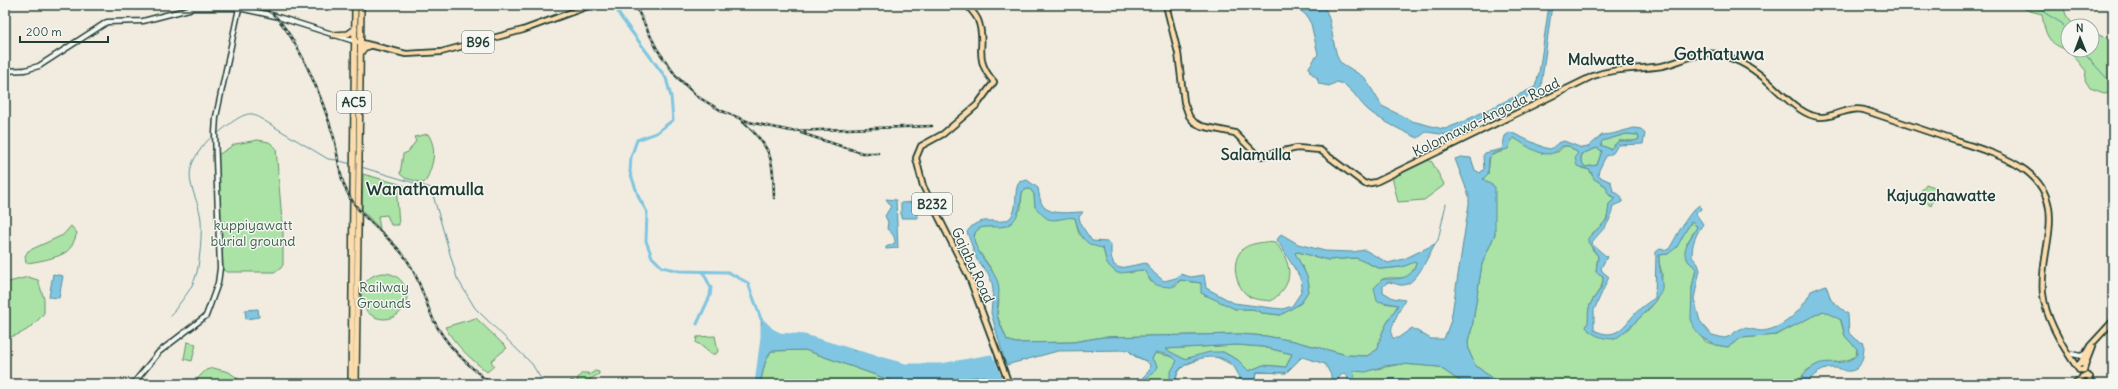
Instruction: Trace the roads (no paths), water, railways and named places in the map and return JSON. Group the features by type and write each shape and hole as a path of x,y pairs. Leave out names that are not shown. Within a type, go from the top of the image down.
{"highway":[{"name":"AC5","path":"351,384 359,55 355,29 355,5"},
{"name":"AC5","path":"356,384 357,42 361,5"},
{"path":"333,34 348,34 355,29"},
{"path":"359,55 364,48 370,46"}],"main road":[{"path":"577,5 579,8 584,7"},
{"name":"B96","path":"357,42 406,54 441,52 523,30 591,5"},
{"name":"Gajaba Road","path":"968,5 978,19 982,35 980,55 981,62 994,82 977,105 943,134 921,146 916,158 923,186 968,277 983,312 996,352 1009,384"},
{"name":"Kolonnawa-Angoda Road","path":"1166,5 1178,53 1184,102 1189,116 1194,122 1201,126 1235,133 1261,156 1297,148 1320,150 1365,184 1376,182 1593,76 1621,69 1662,66 1703,54 1720,55 1749,66 1778,89 1802,111 1813,116 1824,117 1845,110 1860,109 1975,147 2025,170 2035,179 2045,193 2050,210 2051,222 2043,294 2050,318 2062,342 2081,366"},
{"path":"5,71 25,70 39,66 107,22 143,21 193,8 239,8 357,42"},
{"path":"133,384 159,352 206,316 218,283 220,268 215,135 216,117 239,8"},
{"path":"2072,354 2081,356 2086,352 2113,321"},
{"name":"Kolonnawa-Angoda Road","path":"2062,342 2081,366"},
{"path":"2081,366 2093,344"},
{"path":"2086,352 2081,366 2082,378 2087,384 2090,380"},
{"path":"2081,366 2090,380"},
{"path":"2082,378 2090,380"},
{"path":"2075,384 2082,378"}],"water":[{"path":"1316,4 1325,9 1330,23 1335,49 1340,62 1365,78 1382,106 1412,121 1445,129 1535,87 1539,73 1549,5 1552,5 1541,87 1536,93 1448,135 1426,132 1418,138 1406,133 1371,113 1350,89 1342,83 1337,82 1329,86 1319,84 1317,78 1310,72 1309,67 1318,54 1311,24 1306,15 1293,5"},
{"path":"1634,128 1641,129 1645,134 1643,144 1618,145 1613,153 1606,156 1599,170 1598,176 1611,182 1613,191 1620,195 1622,202 1613,206 1608,222 1592,242 1593,245 1607,257 1601,268 1602,271 1609,277 1594,310 1594,330 1610,334 1616,332 1621,329 1642,307 1655,298 1656,252 1661,248 1666,250 1669,249 1687,218 1700,205 1701,209 1696,214 1703,224 1694,240 1692,252 1692,257 1698,264 1700,270 1694,299 1700,321 1712,335 1724,338 1744,328 1762,331 1777,327 1798,311 1811,291 1826,285 1831,300 1848,314 1849,333 1856,340 1864,343 1862,360 1858,368 1848,371 1837,368 1823,370 1815,375 1806,384 1797,384 1806,372 1818,364 1848,361 1857,354 1857,349 1845,336 1841,320 1823,311 1776,335 1741,338 1728,347 1716,345 1701,337 1695,330 1691,319 1692,288 1696,269 1685,255 1686,247 1697,227 1692,222 1690,223 1677,247 1668,254 1659,255 1662,289 1656,300 1649,308 1615,339 1603,338 1592,333 1586,327 1588,322 1588,313 1593,300 1602,285 1603,276 1596,272 1598,256 1588,242 1588,238 1607,220 1609,204 1616,198 1608,194 1606,186 1594,179 1590,170 1577,166 1575,157 1578,153 1569,146 1562,146 1551,154 1545,154 1532,149 1514,138 1512,139 1508,149 1494,153 1489,158 1488,174 1483,179 1495,187 1495,234 1482,264 1472,328 1468,341 1469,351 1475,365 1499,384 1464,384 1439,367 1403,364 1384,366 1366,372 1353,371 1355,380 1371,382 1401,379 1408,380 1416,384 1399,382 1349,384 1347,375 1344,373 1339,377 1338,384 1331,384 1331,375 1325,364 1302,357 1286,373 1257,372 1255,384 1241,384 1235,369 1229,362 1214,357 1196,360 1187,364 1176,376 1175,384 1170,384 1170,373 1177,361 1170,356 1155,353 1152,359 1157,366 1155,371 1145,380 1144,384 1140,384 1140,380 1149,371 1150,365 1128,350 1058,351 1006,365 991,313 993,291 992,283 988,273 977,260 967,232 972,226 984,221 1001,221 1010,218 1014,210 1017,186 1019,182 1027,180 1038,188 1041,202 1047,209 1062,213 1083,212 1079,217 1081,225 1092,241 1108,242 1111,245 1111,256 1114,265 1120,268 1146,263 1154,273 1164,281 1176,278 1180,274 1191,277 1204,275 1206,288 1234,303 1283,309 1292,306 1300,294 1302,287 1301,279 1277,240 1281,234 1298,244 1325,251 1352,252 1365,250 1388,263 1404,259 1435,244 1421,270 1411,281 1406,285 1388,282 1383,286 1383,292 1393,298 1405,300 1393,325 1393,338 1398,338 1412,328 1431,339 1444,339 1451,320 1469,204 1469,196 1455,159 1461,157 1471,158 1475,170 1480,173 1484,169 1483,156 1485,153 1502,149 1505,136 1510,132 1545,148 1551,149 1558,143 1564,141 1582,148 1588,147 1602,135","holes":["1626,134 1638,135 1639,139 1635,141 1619,141 1610,149 1601,145 1602,141","1597,148 1602,151 1597,165 1585,167 1581,161 1581,154","1030,189 1034,194 1035,207 1048,219 1055,220 1075,218 1083,239 1091,245 1103,248 1107,264 1117,273 1144,270 1155,284 1161,286 1172,287 1180,280 1201,283 1201,293 1235,309 1253,309 1262,313 1281,315 1301,303 1308,291 1309,285 1307,276 1295,253 1298,252 1328,260 1356,258 1381,269 1402,267 1415,262 1416,264 1414,269 1407,276 1403,278 1383,279 1374,288 1377,301 1398,305 1388,321 1378,349 1367,356 1347,355 1294,341 1266,336 1240,334 1103,337 1073,342 1016,343 1007,340 1000,324 997,314 999,291 998,282 981,256 974,238 975,233 980,228 1001,227 1008,225 1015,220 1019,209 1022,192","1237,345 1263,347 1292,354 1286,367 1263,365 1249,371 1238,360 1223,352 1210,352 1184,359 1165,349"]},
{"path":"886,199 896,200 898,248 886,249 886,247 895,243 893,235 887,229 888,222 885,216 891,206"},
{"path":"917,202 918,218 901,218 901,203"},
{"path":"53,274 63,276 59,298 49,297"},
{"path":"258,309 259,317 246,319 245,310"},
{"path":"761,319 772,330 780,334 804,336 905,365 941,365 991,356 1001,384 989,384 985,376 927,383 898,383 805,350 771,351 765,363 760,384 756,384 762,337"}],"waterway":[{"path":"615,5 620,16 666,78 671,97 673,120 656,133 637,140 631,157 630,172 639,198 647,212 646,241 652,257 662,267 680,271 728,272 748,283 761,319"},
{"path":"2041,5 2045,13 2060,22"},
{"path":"2088,58 2113,85"},
{"path":"217,134 229,124 244,115 253,114 328,159 337,160"},
{"path":"171,316 192,285 197,272 201,220 190,179 190,171 198,153 207,141 214,135"},
{"path":"340,161 351,164"},
{"path":"361,167 431,188 457,278 475,308 532,364 544,384"},
{"path":"1434,245 1438,240 1446,204"},
{"path":"697,324 710,296 711,288 703,272"},
{"path":"761,319 772,330 780,334 804,336 851,350"},
{"path":"756,384 762,326"},
{"path":"1128,350 1134,356 1146,361"},
{"path":"858,352 905,365 941,365 991,356 993,362 1007,357"},
{"path":"1217,357 1232,365"},
{"path":"1185,365 1198,360"},
{"path":"993,362 1001,384"},
{"path":"1255,384 1257,372 1286,373 1297,362"},
{"path":"1175,384 1178,371 1182,367"},
{"path":"1240,377 1241,384"}],"railway":[{"path":"260,5 275,16 286,30 311,75 329,123 342,179 349,195 369,221 393,243 406,258 419,284 433,319 444,338 466,362 491,384"},
{"path":"635,5 657,49 676,76 698,97 722,111 749,122 791,131 932,126"},
{"path":"743,122 753,131 766,147 772,164 774,198"},
{"path":"801,133 862,153 878,153"}],"district":[{"name":"Gothatuwa","path":"1719,53"},
{"name":"Malwatte","path":"1601,59"},
{"name":"Salamulla","path":"1256,154"},
{"name":"Wanathamulla","path":"425,188"},
{"name":"Kajugahawatte","path":"1941,195"}],"park label":[{"name":"kuppiyawatt burial ground","path":"253,234"},
{"name":"Railway Grounds","path":"384,296"}]}
